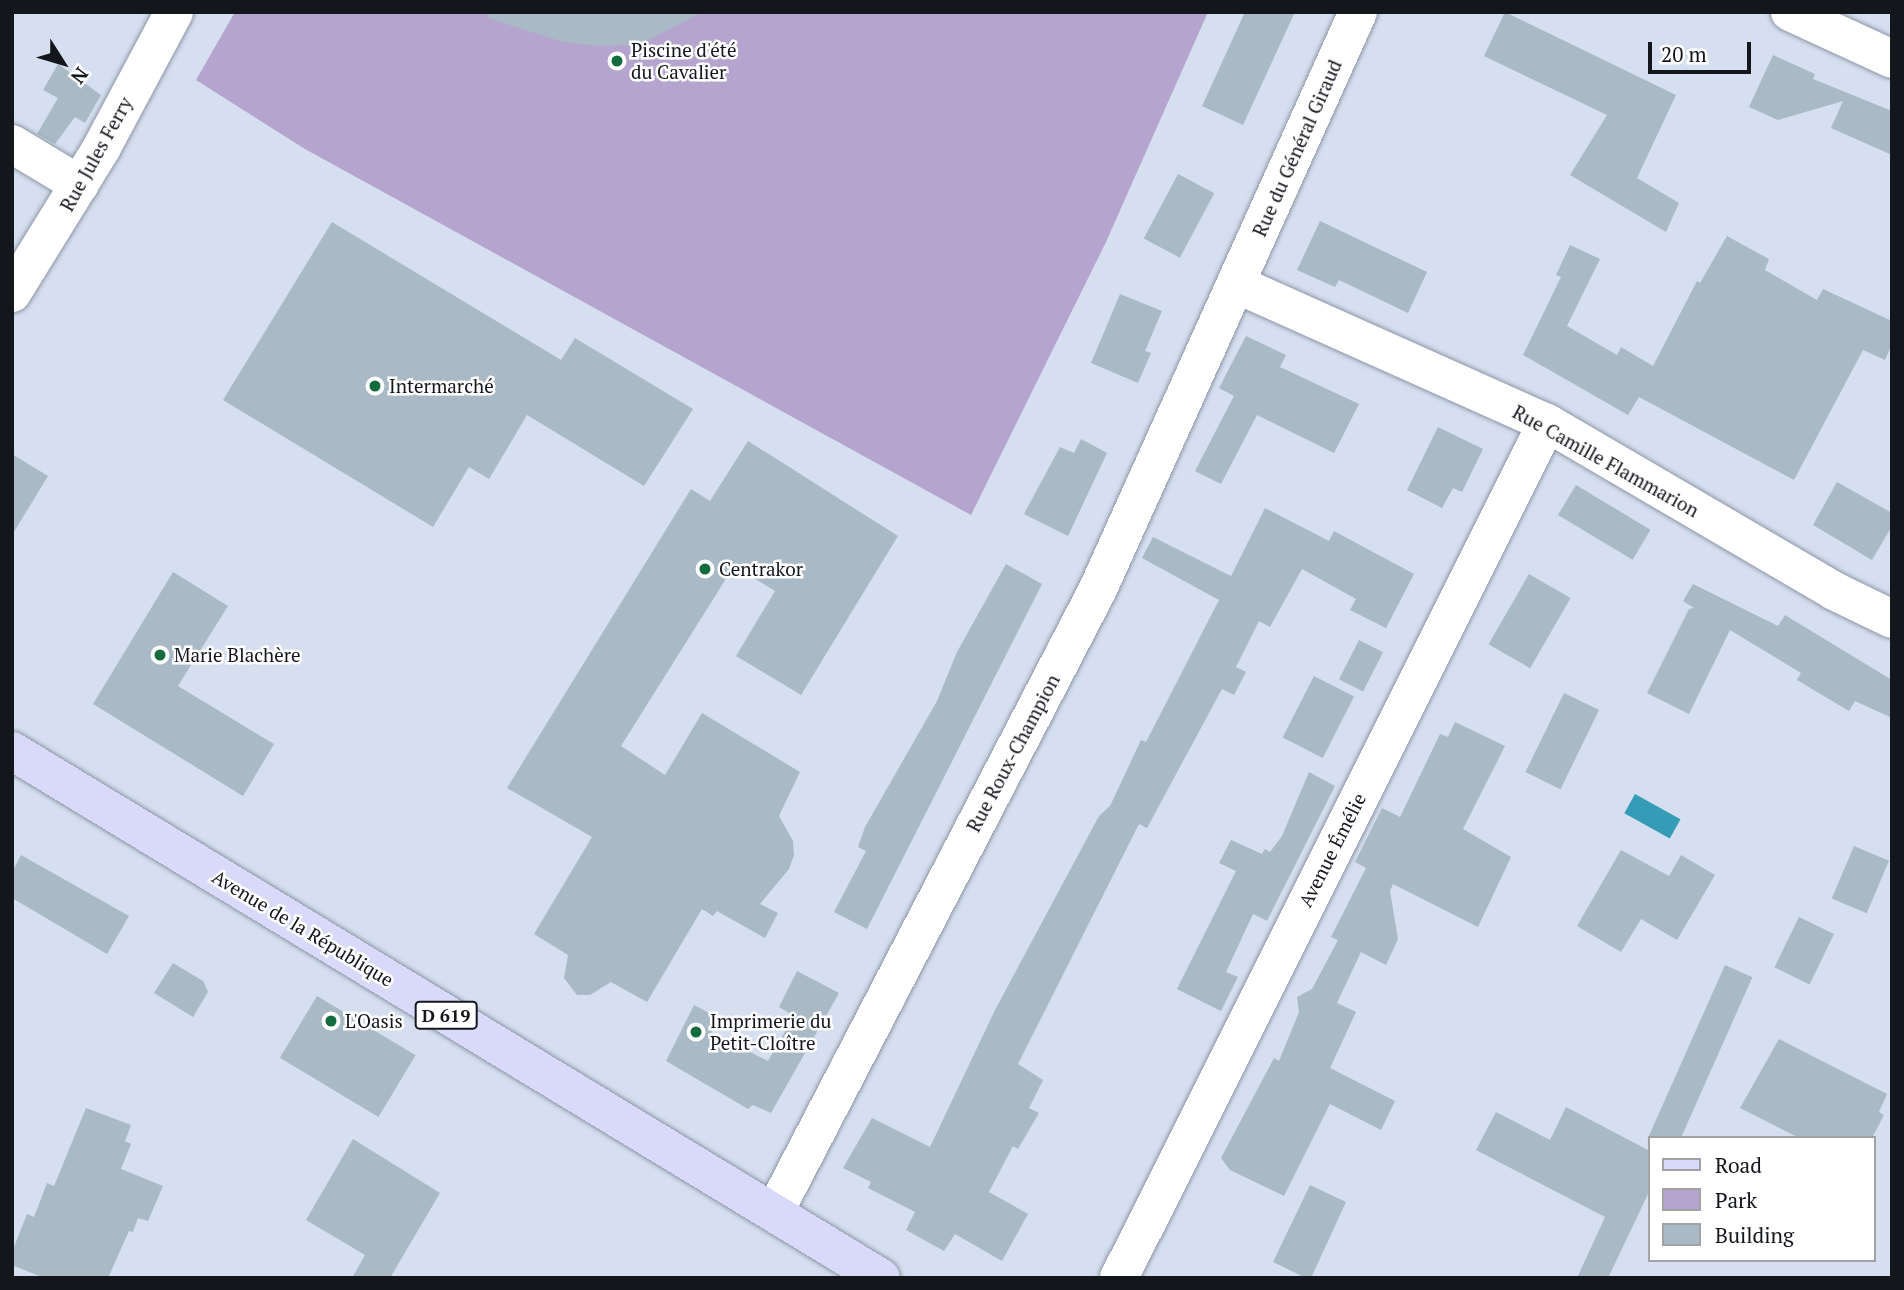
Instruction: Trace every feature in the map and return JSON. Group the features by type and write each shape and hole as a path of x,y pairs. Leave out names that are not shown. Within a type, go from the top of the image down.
{"main road":[{"name":"Avenue de la République","path":"16,751 881,1278"}],"street":[{"name":"Rue Jules Ferry","path":"12,293 80,185 174,12"},
{"name":"Rue du Général Giraud","path":"1236,284 1358,12"},
{"path":"1790,12 1892,59"},
{"path":"12,144 80,185"},
{"name":"Rue Camille Flammarion","path":"1236,284 1547,423 1834,591 1892,619"},
{"name":"Rue Roux-Champion","path":"774,1213 1098,589 1236,284"},
{"name":"Avenue Émélie","path":"1119,1278 1547,423"}],"green space":[{"path":"235,12 1208,12 1106,242 971,515 305,149 196,80"}],"water":[{"path":"1635,794 1680,819 1670,838 1624,813"}],"building":[{"path":"489,12 703,12 640,44 600,46 563,42 488,18"},
{"path":"1245,12 1295,12 1243,125 1202,106"},
{"path":"1505,12 1676,95 1637,178 1679,203 1666,232 1570,175 1607,115 1484,56"},
{"path":"1773,55 1815,74 1813,79 1892,111 1892,155 1831,128 1843,101 1778,120 1749,107"},
{"path":"58,64 101,95 85,123 75,117 55,144 37,134 58,98 43,90"},
{"path":"1178,174 1214,193 1180,258 1144,238"},
{"path":"1320,221 1427,272 1408,313 1339,280 1335,287 1297,270"},
{"name":"Intermarché","path":"332,222 561,360 575,338 693,409 644,486 527,415 489,479 469,467 433,527 223,400"},
{"path":"1727,236 1769,259 1765,270 1817,300 1823,289 1892,321 1892,344 1885,360 1863,350 1794,480 1639,397 1628,415 1523,355 1561,277 1556,275 1570,245 1600,259 1567,326 1617,355 1621,347 1653,366 1697,281 1700,283"},
{"path":"1120,294 1162,311 1145,351 1151,353 1138,383 1091,363"},
{"path":"1246,336 1286,355 1280,367 1359,404 1334,453 1257,415 1221,484 1195,471 1234,396 1219,388"},
{"path":"1438,427 1483,449 1462,492 1453,488 1442,508 1407,490"},
{"path":"1081,439 1107,453 1068,536 1024,514 1060,447 1074,453"},
{"path":"748,441 898,536 801,695 736,656 775,591 734,566 621,746 665,775 702,713 800,772 779,816 793,841 794,855 789,869 760,904 778,913 765,938 717,911 713,916 702,909 647,1002 611,982 590,995 577,995 564,978 568,955 534,934 592,837 507,788 691,489 710,501"},
{"path":"12,454 48,476 12,535"},
{"path":"1837,482 1892,513 1892,526 1872,560 1813,525"},
{"path":"1576,485 1651,530 1633,560 1558,515"},
{"path":"1265,508 1329,541 1334,531 1414,574 1386,628 1350,610 1356,599 1302,569 1270,627 1259,621 1236,667 1246,672 1234,695 1222,689 1147,828 1139,824 1018,1064 1043,1080 1029,1108 1039,1113 1018,1149 1013,1146 989,1192 1028,1214 1002,1261 955,1234 944,1251 906,1230 915,1212 868,1188 871,1182 843,1168 872,1118 930,1147 995,1010 1099,816 1110,806 1141,740 1146,742 1219,600 1142,558 1153,537 1231,576"},
{"path":"1006,564 1042,584 867,929 834,912 866,851 858,847 865,827 937,701 957,652"},
{"path":"173,572 228,606 178,686 274,744 243,796 93,704"},
{"path":"1529,574 1571,598 1530,668 1488,644"},
{"path":"1693,584 1778,626 1785,615 1892,680 1892,718 1855,701 1849,711 1797,680 1801,673 1730,630 1689,714 1647,693 1689,609 1694,608 1683,601"},
{"path":"1359,640 1383,652 1363,691 1339,679"},
{"path":"1314,676 1354,696 1323,758 1283,737"},
{"path":"1564,693 1599,710 1560,789 1525,772"},
{"path":"1455,722 1505,746 1463,829 1511,857 1478,927 1393,884 1390,891 1398,939 1386,965 1361,952 1337,1003 1356,1012 1330,1068 1395,1101 1381,1130 1330,1104 1284,1196 1230,1170 1221,1158 1274,1058 1279,1061 1299,1012 1297,997 1312,989 1338,940 1331,937 1366,868 1355,862 1382,808 1400,817 1440,734 1448,737"},
{"path":"1309,772 1335,786 1267,921 1253,914 1226,972 1238,977 1221,1011 1177,989 1236,871 1219,863 1231,840 1262,854 1265,849 1270,852 1282,836"},
{"path":"1854,846 1889,861 1867,913 1832,898"},
{"path":"1621,850 1669,876 1681,855 1715,875 1677,940 1641,919 1621,952 1577,926"},
{"path":"21,855 129,916 107,954 12,898 12,872"},
{"path":"1799,917 1834,934 1810,984 1774,967"},
{"path":"173,963 203,981 208,992 193,1017 154,993"},
{"path":"1725,965 1752,977 1682,1136 1649,1136"},
{"path":"797,971 839,993 771,1113 753,1105 748,1109 666,1061 694,1005 719,1018 711,1033 768,1061 794,1016 779,1007"},
{"path":"317,996 416,1055 378,1117 280,1058"},
{"path":"1779,1039 1887,1094 1879,1112 1884,1115 1873,1136 1795,1136 1740,1108"},
{"path":"1566,1107 1648,1150 1648,1194 1608,1278 1577,1278 1605,1217 1476,1150 1496,1112 1550,1140"},
{"path":"86,1108 131,1125 125,1141 131,1144 121,1169 163,1186 148,1221 138,1218 133,1232 129,1231 108,1278 44,1278 12,1265 12,1252 27,1214 34,1217 47,1183 54,1186"},
{"path":"353,1139 440,1193 390,1278 352,1278 365,1255 306,1220"},
{"path":"1310,1185 1346,1202 1311,1278 1306,1278 1273,1262"}],"place":[{"name":"Piscine d'été du Cavalier","path":"617,61"},
{"name":"Intermarché","path":"375,386"},
{"name":"Centrakor","path":"705,569"},
{"name":"Marie Blachère","path":"160,655"},
{"name":"L'Oasis","path":"331,1021"},
{"name":"Imprimerie du Petit-Cloître","path":"696,1032"}]}
